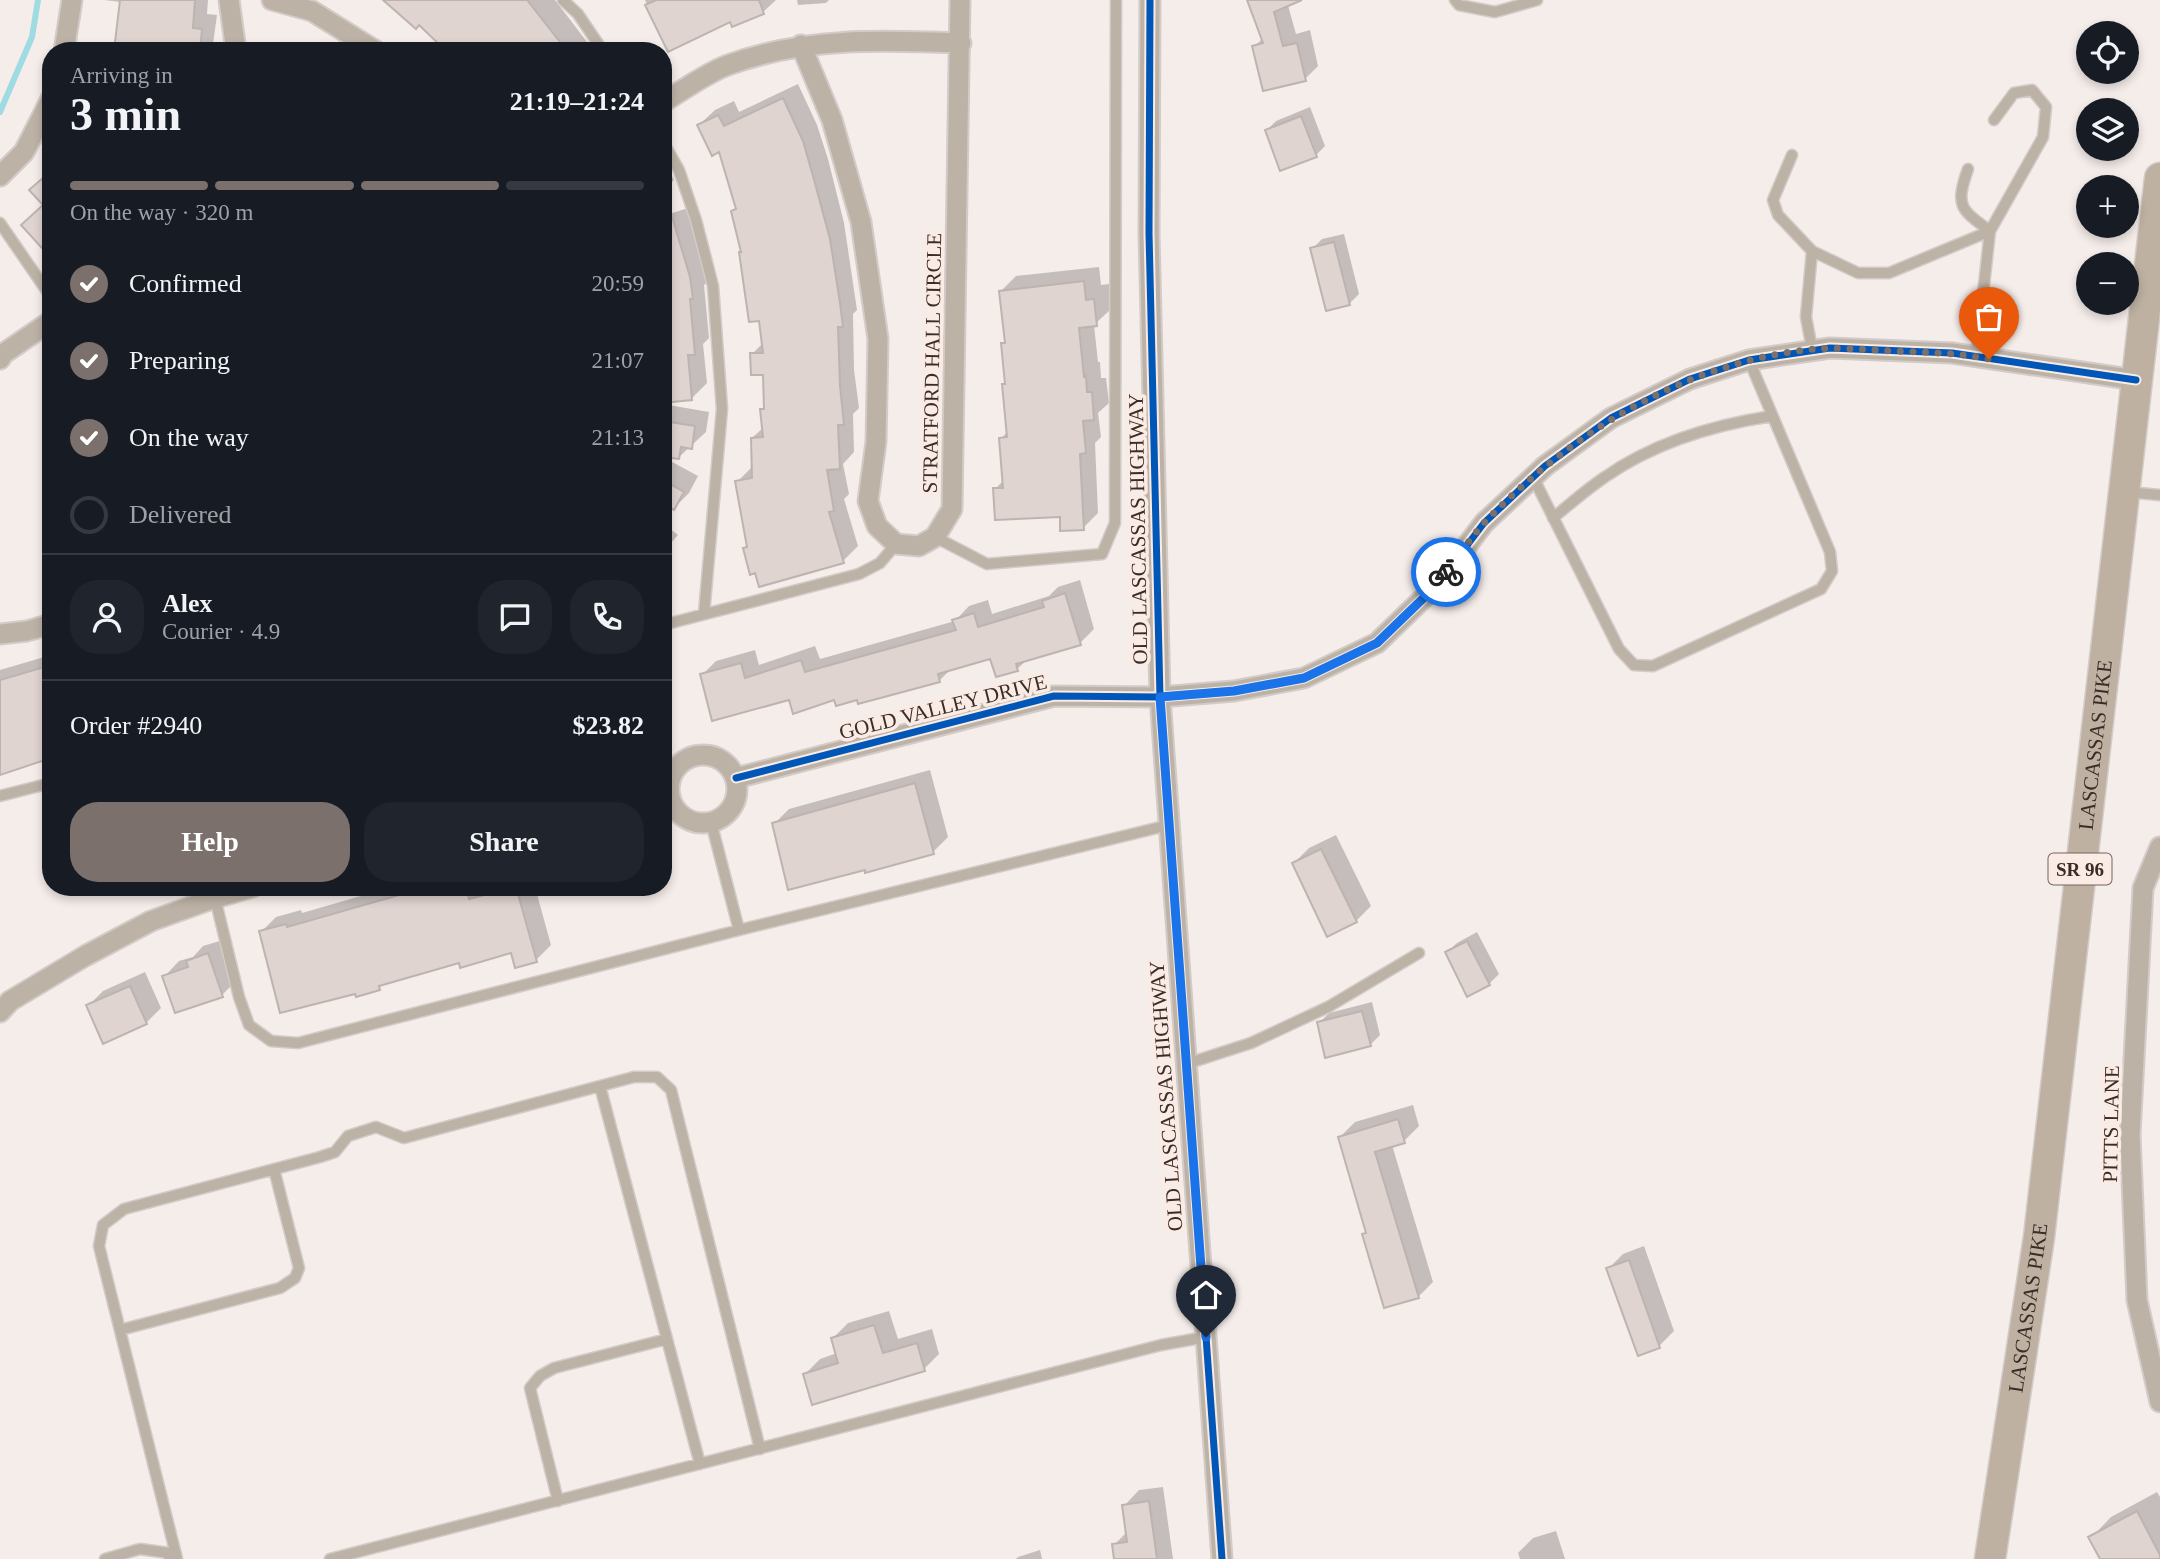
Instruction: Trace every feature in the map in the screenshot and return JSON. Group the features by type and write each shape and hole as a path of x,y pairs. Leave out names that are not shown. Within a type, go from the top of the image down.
{"main road":[{"name":"LASCASSAS PIKE","path":"1990,1559 2039,1237 2136,380 2158,218 2160,178"}],"street":[{"path":"65,42 72,0"},
{"path":"229,0 235,42"},
{"path":"272,0 312,11 362,42"},
{"name":"STRATFORD HALL CIRCLE","path":"935,537 953,509 960,0"},
{"name":"OLD LASCASSAS HIGHWAY","path":"1150,0 1149,233 1160,697 1222,1559"},
{"path":"672,97 726,65 801,45 890,40 961,43"},
{"path":"801,45 832,120 861,222 878,339 876,442 868,501 877,526 896,544 919,546 935,537"},
{"path":"0,176 24,152 42,117"},
{"path":"0,359 42,327"},
{"name":"GOLD VALLEY DRIVE","path":"736,778 1054,696 1160,697 1234,691 1304,678 1377,643 1436,586 1484,523 1533,477 1611,418 1690,379 1749,360 1812,349 1952,353 2136,380"},
{"path":"0,634 42,627"},
{"path":"672,773 685,759 696,754 708,754 729,766 736,778 737,788 730,811 711,822 690,821 680,815 672,805"},
{"name":"PITTS LANE","path":"2160,848 2143,888 2130,1135 2137,1300 2160,1402"},
{"path":"3,1000 151,921 222,896"}],"lane":[{"path":"563,0 578,15 597,42"},
{"path":"935,537 987,564 1102,554 1115,523 1116,0"},
{"path":"1455,0 1458,5 1495,12 1537,0"},
{"path":"1976,357 1990,231 2043,137 2046,107 2032,90 2014,93 1994,120"},
{"path":"1792,155 1773,200 1778,215 1812,251 1858,273 1889,273 1990,231"},
{"path":"672,158 696,219 713,286 722,409 705,614"},
{"path":"1968,169 1960,193 1965,212 1990,231"},
{"path":"0,223 42,284"},
{"path":"1812,251 1806,317 1812,349"},
{"path":"1533,477 1619,649 1634,665 1653,666 1821,589 1832,571 1830,552 1749,360"},
{"path":"1553,518 1605,477 1680,437 1728,423 1772,416"},
{"path":"2123,492 2160,495"},
{"path":"672,623 859,574 880,563 896,544"},
{"path":"0,796 42,785"},
{"path":"711,822 739,930"},
{"path":"215,898 239,997 250,1024 271,1041 298,1043 739,930 1169,825"},
{"path":"1186,1064 1251,1043 1328,1007 1419,953"},
{"path":"105,1559 140,1549 174,1558 99,1246 103,1225 124,1209 335,1152 348,1136 376,1127 404,1138 635,1077 657,1077 671,1090 760,1448"},
{"path":"600,1086 700,1464"},
{"path":"120,1330 280,1288 295,1278 299,1268 274,1170"},
{"path":"330,1559 1148,1349 1206,1337"},
{"path":"558,1501 530,1388 540,1376 554,1368 667,1339"}],"building":[{"path":"120,0 195,0 193,28 202,29 201,42 115,42"},
{"path":"383,0 527,0 560,42 437,42 419,25 416,29"},
{"path":"656,0 759,0 764,14 732,27 730,22 672,50 672,42 663,42 645,5"},
{"path":"1247,0 1302,0 1274,12 1283,46 1297,43 1306,81 1263,91 1252,46 1263,43"},
{"path":"783,98 803,141 813,176 830,239 840,303 843,327 838,327 844,425 838,425 840,469 827,470 834,511 829,512 844,563 759,587 755,573 750,575 743,548 747,547 735,481 752,478 751,438 763,437 760,409 764,409 763,375 751,375 750,353 763,353 759,321 749,322 741,252 731,211 736,209 719,152 712,156 697,125 718,115 724,126"},
{"path":"1301,116 1317,157 1280,171 1265,130"},
{"path":"42,179 42,204 29,190"},
{"path":"42,206 42,248 21,225"},
{"path":"672,216 690,277 693,299 690,299 695,355 688,355 692,400 672,402"},
{"path":"1334,242 1350,305 1326,311 1310,248"},
{"path":"1084,281 1086,300 1094,299 1097,326 1079,328 1084,377 1086,376 1087,392 1092,392 1094,420 1083,421 1086,453 1080,454 1084,530 1060,531 1060,517 995,520 993,488 1003,488 999,438 1007,437 1001,343 1005,343 999,291"},
{"path":"672,422 695,426 692,449 681,447 679,459 672,458"},
{"path":"672,485 684,492 674,510 672,509"},
{"path":"1065,593 1081,645 1016,664 1018,671 996,677 990,659 938,674 940,682 858,704 857,700 836,706 834,700 793,714 789,700 712,721 700,674 741,663 745,678 801,660 805,672 956,630 952,620 974,613 978,627 1044,607 1042,601"},
{"path":"42,668 42,761 0,775 0,680"},
{"path":"915,783 934,854 788,890 772,823"},
{"path":"1321,849 1357,922 1327,937 1292,863"},
{"path":"396,896 468,896 469,899 481,896 519,896 537,962 515,968 511,953 460,968 459,963 379,986 380,990 356,997 355,994 280,1013 259,931 286,924 287,927"},
{"path":"1467,941 1490,985 1467,997 1445,952"},
{"path":"208,953 223,997 175,1013 162,976 188,967 186,961"},
{"path":"130,986 147,1024 103,1044 86,1005"},
{"path":"1362,1011 1371,1046 1325,1058 1317,1022"},
{"path":"1398,1119 1405,1143 1375,1152 1419,1298 1384,1308 1362,1234 1366,1233 1338,1137"},
{"path":"1629,1260 1660,1348 1638,1356 1606,1268"},
{"path":"874,1325 883,1353 917,1343 925,1371 812,1405 803,1374 838,1363 831,1338"},
{"path":"1149,1501 1157,1559 1114,1559 1112,1544 1127,1542 1122,1505"},
{"path":"2137,1511 2160,1559 2100,1559 2088,1537"}],"waterway":[{"path":"0,112 32,37 38,0"}],"cycle path":[{"path":"1150,0 1149,233 1160,697 1222,1559"},
{"path":"736,778 1054,696 1160,697 1234,691 1304,678 1377,643 1436,586 1484,523 1545,466 1611,418 1690,379 1749,360 1830,348 1952,353 2136,380"}],"way so far":[{"path":"1446,572 1484,523 1545,466 1611,418 1690,379 1749,360 1812,349 1952,353 1989,359"}],"route":[{"path":"1206,1337 1160,697 1234,691 1304,678 1377,643 1436,586 1446,572"}]}
